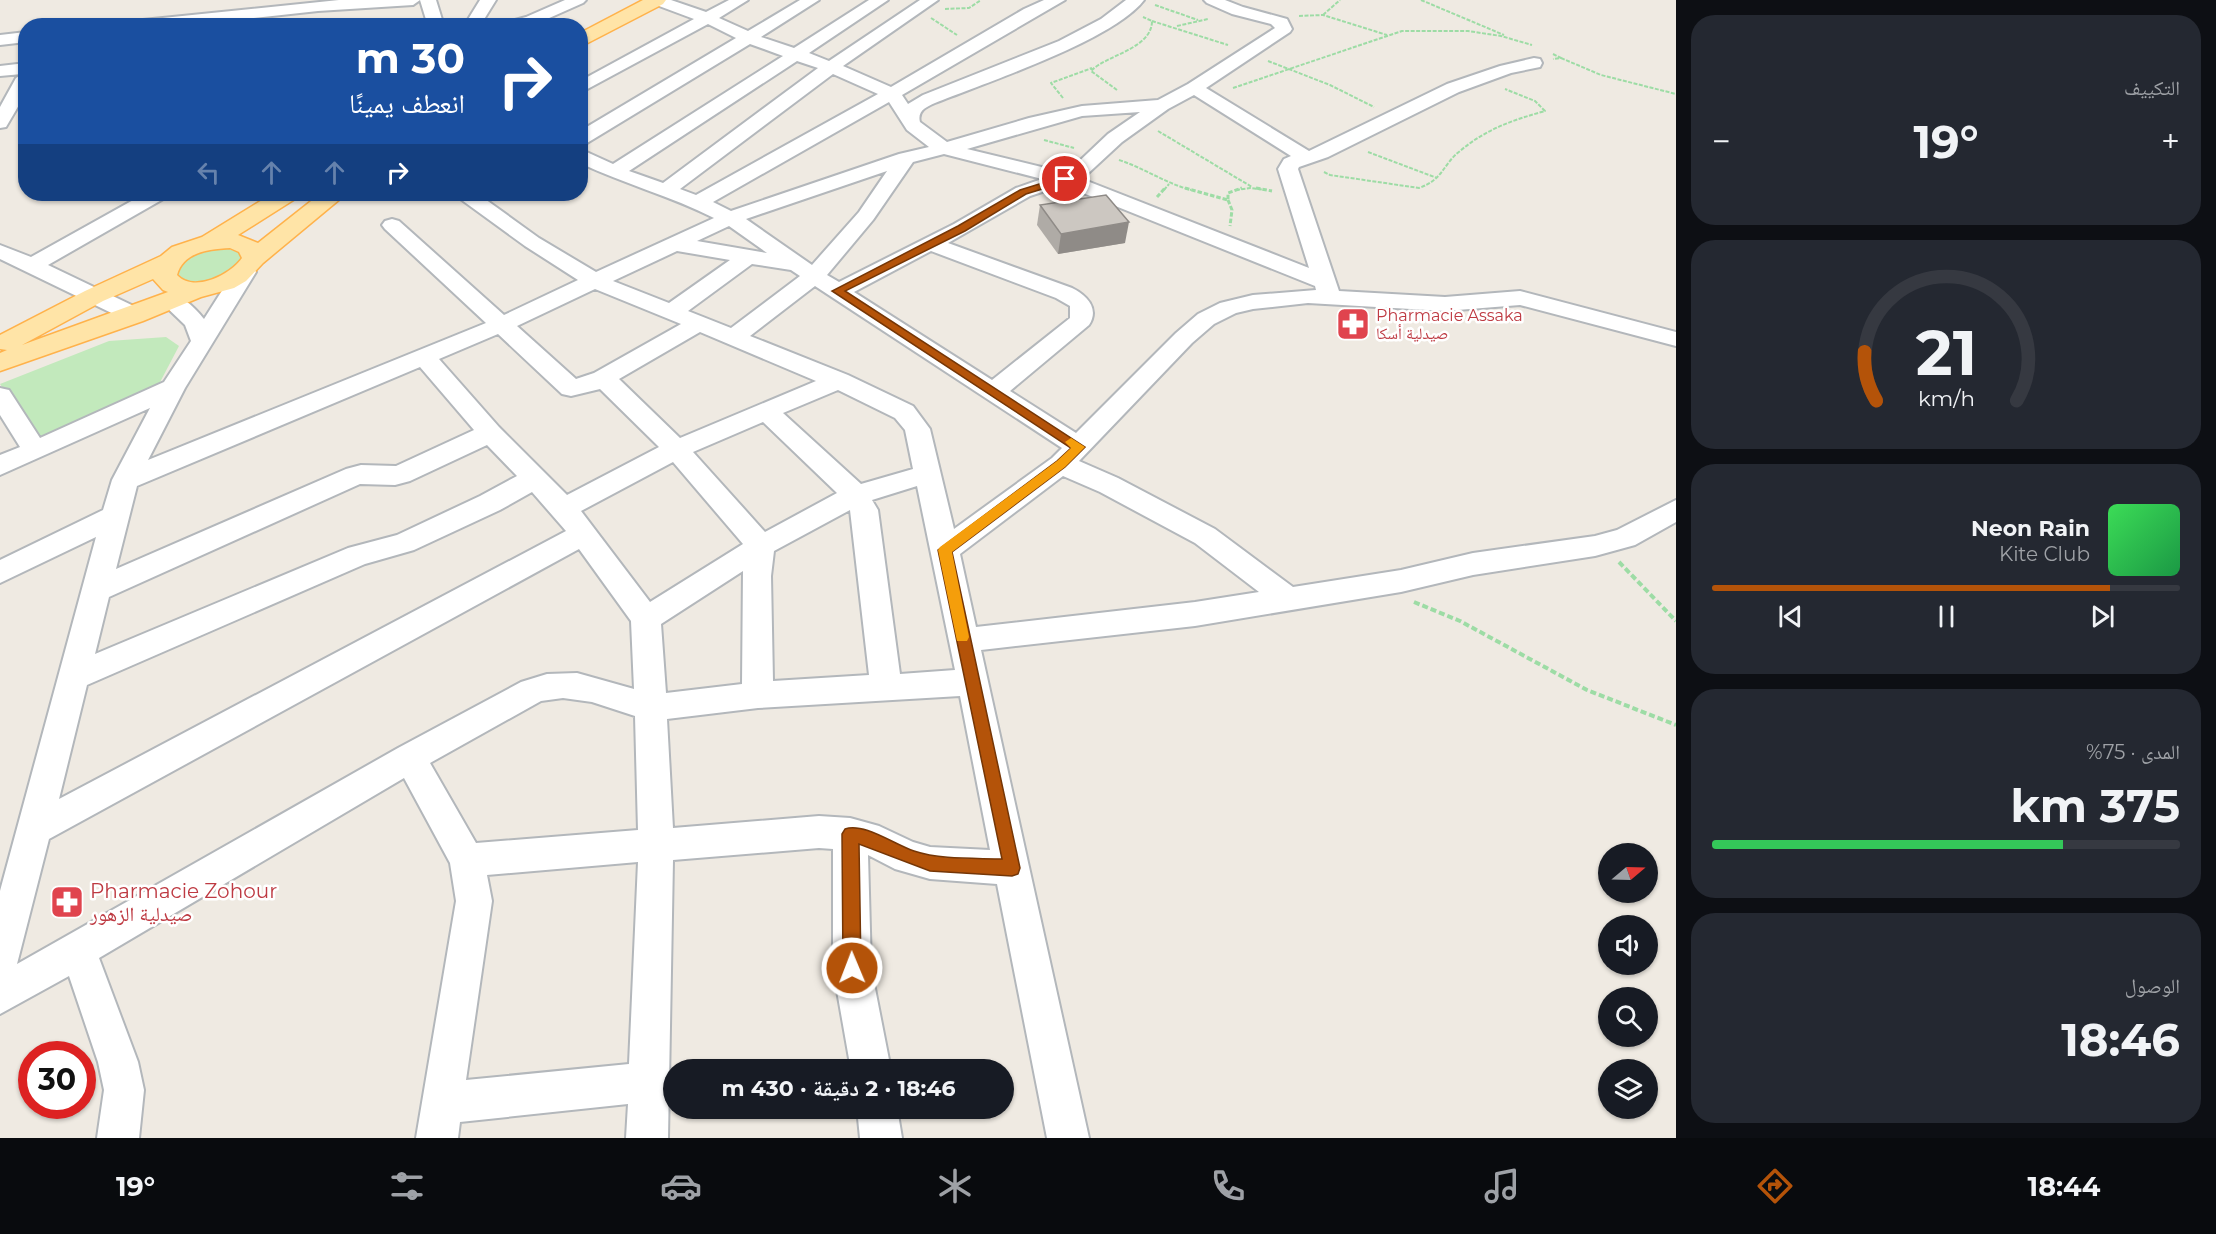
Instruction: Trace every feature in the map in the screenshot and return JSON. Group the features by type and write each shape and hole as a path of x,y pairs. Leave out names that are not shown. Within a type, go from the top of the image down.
{"main road":[{"path":"588,36 651,1"},
{"path":"0,346 94,296 169,262 186,250 209,243 276,201"},
{"path":"0,362 171,302 198,289 232,280 326,201"},
{"path":"209,243 242,243 253,252 250,265"},
{"path":"169,262 164,276 167,282 185,289 198,289"}],"street":[{"path":"187,18 274,5 413,0"},
{"path":"428,0 434,18"},
{"path":"477,18 488,0"},
{"path":"537,18 578,0"},
{"path":"588,84 740,0"},
{"path":"588,134 811,0"},
{"path":"614,172 880,0"},
{"path":"699,202 893,94 1030,12 1057,0"},
{"path":"125,480 500,325 730,218 906,158 967,143 1010,129 1082,111 1141,113 1200,91 1284,29 1271,14 1238,11 1212,0"},
{"path":"651,1 707,18 749,38 831,67 893,94 920,133 942,148 1065,179 1327,289 1427,303 1520,298 1676,339"},
{"path":"910,120 910,113 915,107 929,99 1065,44 1107,22 1119,11 1142,1"},
{"path":"312,18 320,3"},
{"path":"501,18 522,5"},
{"path":"666,190 831,67 926,5"},
{"path":"0,40 18,38"},
{"path":"1327,289 1288,169 1291,163 1324,153 1342,142 1478,77 1535,55"},
{"path":"0,72 18,69"},
{"path":"0,72 18,76"},
{"path":"0,123 18,91"},
{"path":"1200,91 1305,157"},
{"path":"838,291 932,244 1023,192 1077,174 1141,113"},
{"path":"733,338 866,216 906,158"},
{"path":"588,159 614,172 699,202 730,218 993,392 1109,485 1205,536 1288,599"},
{"path":"31,266 146,201"},
{"path":"482,201 532,242 595,281 888,402 904,412 917,429 945,550 1068,1138"},
{"path":"392,225 571,388 587,386 603,378 700,323"},
{"path":"674,244 806,270"},
{"path":"932,244 1064,293 1076,299 1081,305 1081,320 993,392"},
{"path":"0,250 134,315"},
{"path":"670,313 746,258"},
{"path":"0,960 125,480 172,388 250,265"},
{"path":"945,550 1070,456 1206,319 1228,308 1327,289"},
{"path":"171,302 195,322 202,340"},
{"path":"424,357 490,433 564,508 646,619 656,846 646,1138"},
{"path":"603,378 676,449 761,546 757,576 758,695"},
{"path":"564,508 676,449 839,380"},
{"path":"0,466 172,388"},
{"path":"0,396 35,450"},
{"path":"766,411 856,495 864,510 886,687"},
{"path":"96,590 355,475 367,473 388,478 401,475 490,433"},
{"path":"646,619 761,546 856,495 928,474"},
{"path":"73,677 357,555 404,543 490,503 535,478"},
{"path":"963,640 1195,614 1374,585 1473,564 1602,545 1625,538 1676,510"},
{"path":"0,572 114,517"},
{"path":"33,830 582,535"},
{"path":"0,996 410,758 547,686 577,684 651,708 758,695 972,682"},
{"path":"410,758 466,860 474,901 440,1121 649,1082"},
{"path":"466,860 819,832 850,834 879,842 908,857 930,863 1012,868"},
{"path":"850,834 852,968 869,1059"},
{"path":"77,951 95,994 104,1027 118,1062 124,1090 118,1138"},
{"path":"878,1119 881,1138"}],"path":[{"path":"979,43 947,29 926,14 926,5 969,8 981,0"},
{"path":"1323,15 1340,0"},
{"path":"1421,0 1510,38 1535,55 1561,58"},
{"path":"1142,1 1199,20"},
{"path":"1119,11 1250,52"},
{"path":"1271,14 1323,15 1387,35"},
{"path":"1082,111 1055,91 1050,83 1092,68 1130,50 1141,41 1152,26 1152,21"},
{"path":"1200,91 1290,70 1402,31 1433,30 1510,38"},
{"path":"1550,52 1592,72 1676,94"},
{"path":"1092,68 1095,74 1141,113 1252,187"},
{"path":"1290,70 1330,85 1393,117"},
{"path":"1305,157 1316,168 1330,175 1419,188 1433,183 1458,152 1487,131 1501,124 1545,111 1534,102 1478,77"},
{"path":"1010,129 1137,166 1169,184 1228,200 1228,193 1237,188 1252,187 1297,195"},
{"path":"1342,142 1437,178"},
{"path":"1602,545 1676,621"},
{"path":"1374,585 1460,621 1587,690 1676,725"}],"green space":[{"path":"226,248 240,253 242,258 237,269 215,279 199,282 191,282 178,274 178,269 188,259 205,251"},
{"path":"166,337 179,346 158,386 39,440 0,384 109,341"}],"building":[{"path":"1106,195 1129,222 1061,234 1040,205"}],"slow traffic":[{"path":"962,637 945,550 1061,464 1079,447 1071,442"}],"place":[{"name":"Pharmacie Assaka صيدلية أسكا","path":"1353,324"},
{"name":"Pharmacie Zohour صيدلية الزهور","path":"67,902"}],"route":[{"path":"852,968 850,834 879,842 908,857 930,863 1012,868 945,550 1061,464 1079,447 838,291 961,228 1023,192 1065,179"}]}
